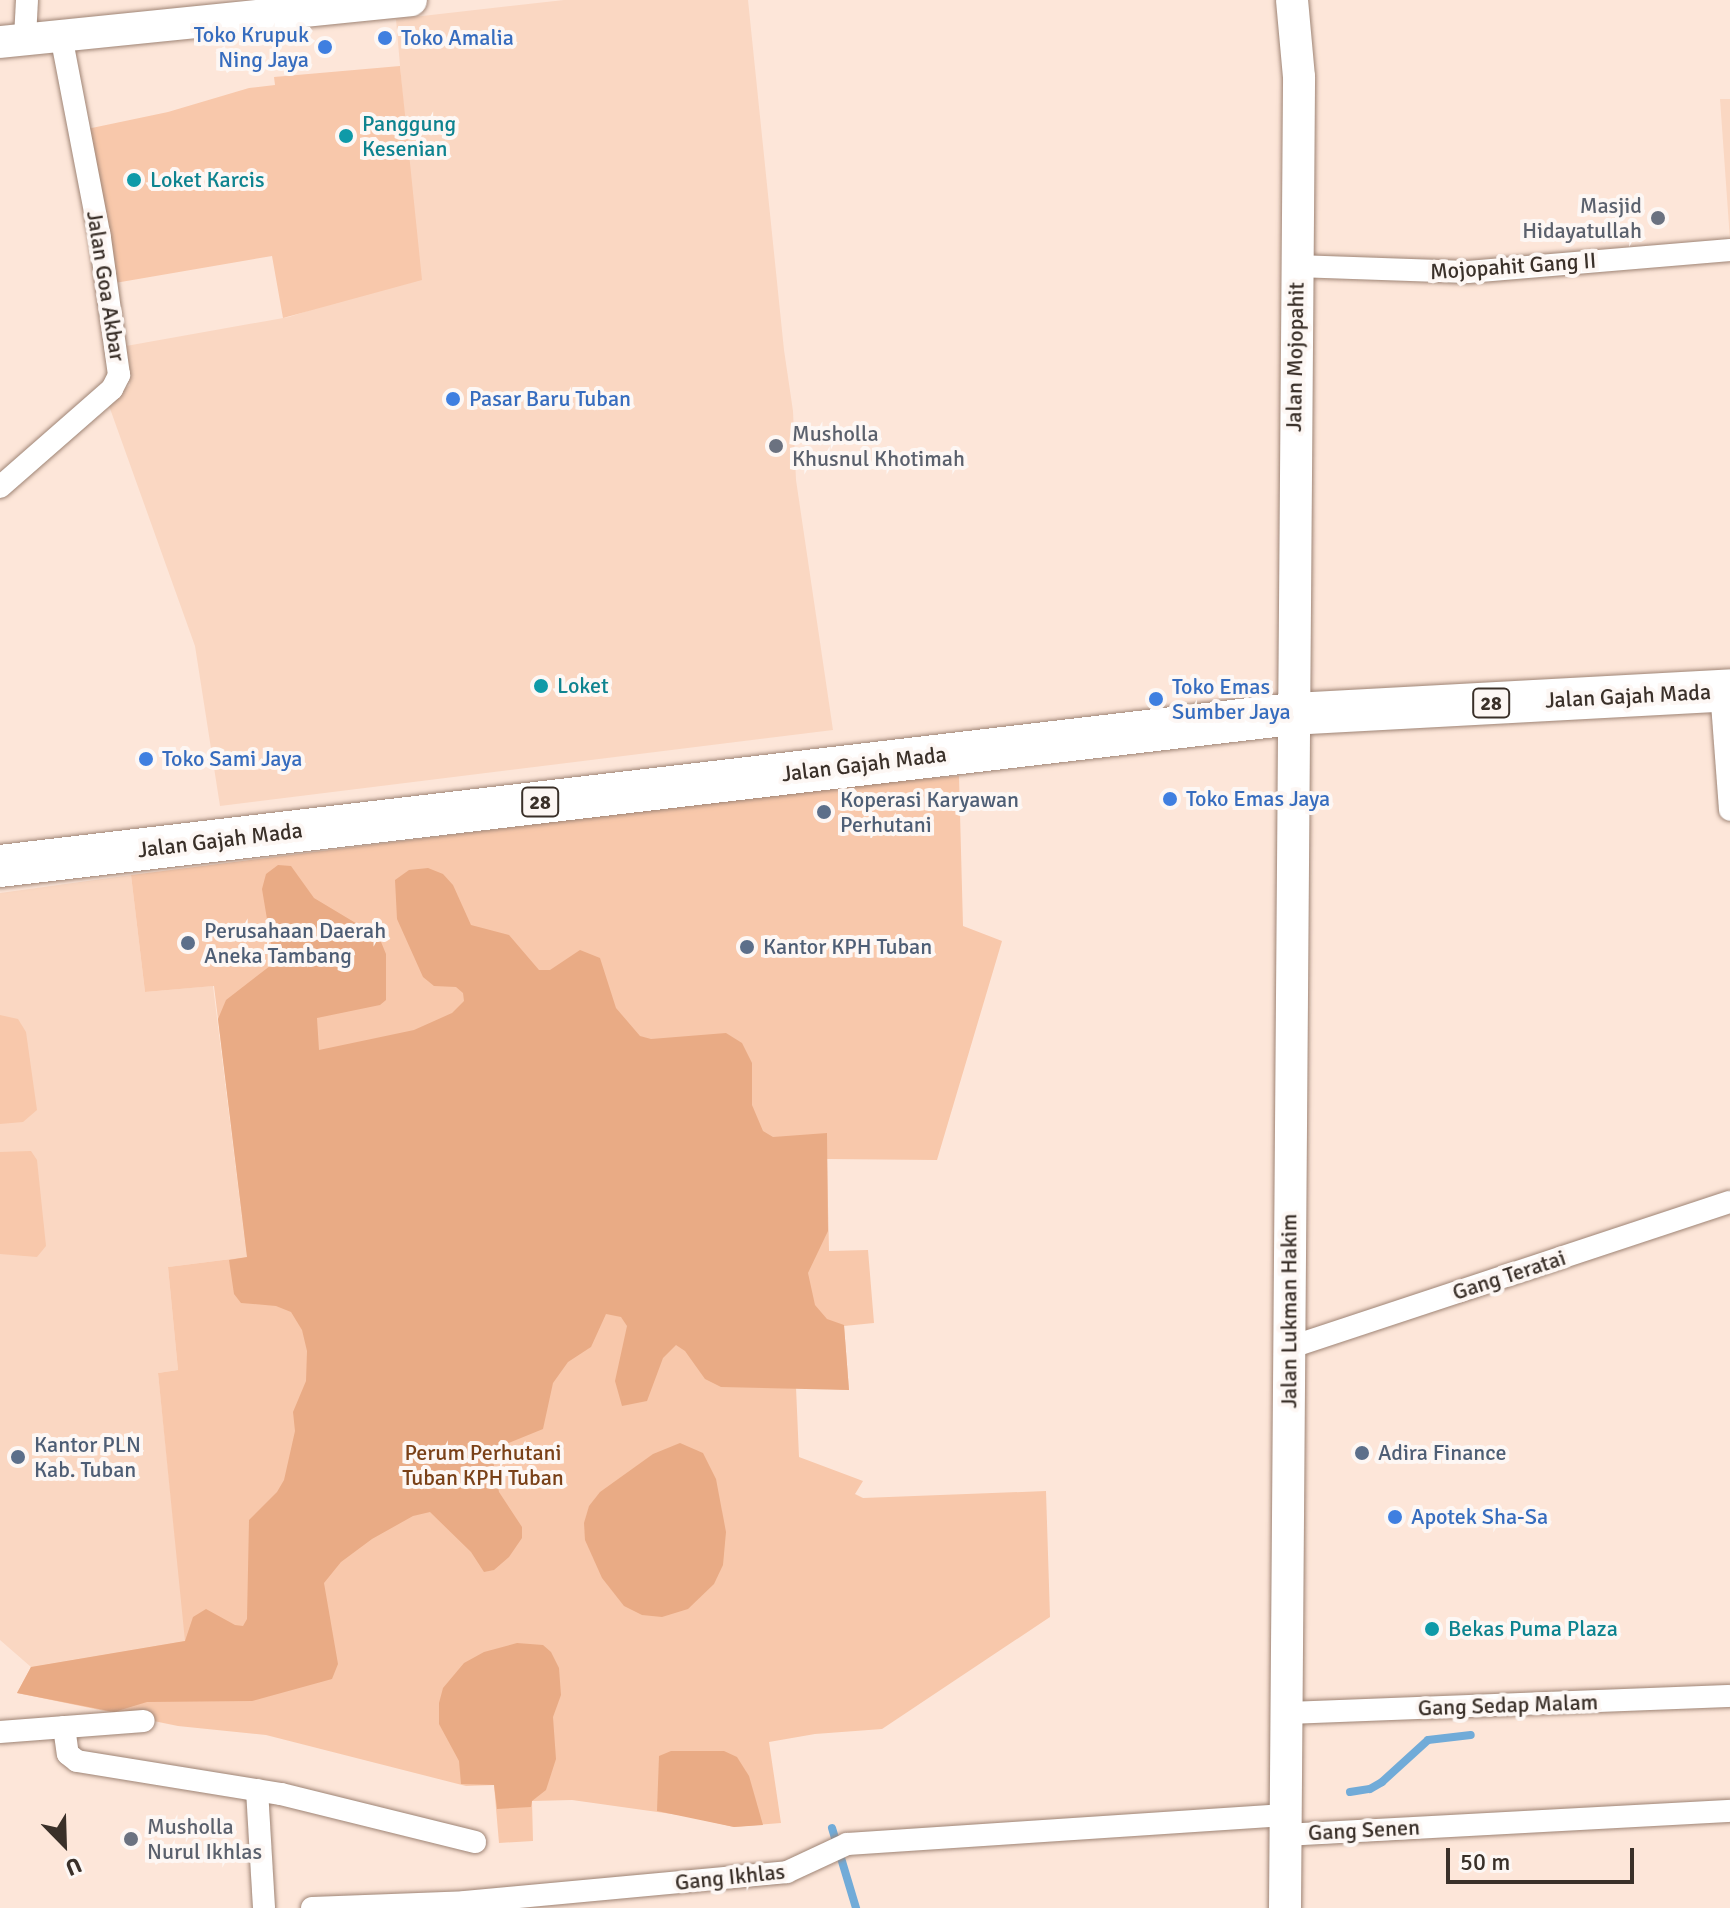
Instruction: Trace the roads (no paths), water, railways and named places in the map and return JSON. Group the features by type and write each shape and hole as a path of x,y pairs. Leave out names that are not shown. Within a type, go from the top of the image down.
{"highway":[{"name":"Jalan Gajah Mada","path":"0,866 1292,714 1726,690"}],"main road":[{"path":"13,40 266,7 411,0"},
{"name":"Jalan Mojopahit","path":"1292,0 1299,77 1292,714"},
{"name":"Jalan Lukman Hakim","path":"1285,1908 1292,714"}],"street":[{"path":"13,40 27,0"},
{"name":"Jalan Goa Akbar","path":"0,487 112,389 119,375 100,238 61,36"},
{"name":"Mojopahit Gang II","path":"1296,266 1443,273 1730,250"},
{"path":"1726,690 1730,810"},
{"name":"Gang Teratai","path":"1288,1348 1730,1202"},
{"name":"Gang Sedap Malam","path":"1286,1713 1730,1696"},
{"path":"0,1732 144,1721"},
{"path":"64,1727 68,1754 77,1761 257,1790 475,1842"},
{"path":"257,1790 264,1908"},
{"name":"Gang Senen","path":"1286,1825 1730,1811"},
{"name":"Gang Ikhlas","path":"312,1908 465,1902 787,1872 847,1844 1286,1825"}],"waterway":[{"path":"1350,1792 1370,1789 1382,1782 1428,1740 1471,1735"},
{"path":"832,1828 856,1908"}],"place":[{"name":"Toko Amalia","path":"385,38"},
{"name":"Toko Krupuk Ning Jaya","path":"325,47"},
{"name":"Panggung Kesenian","path":"346,136"},
{"name":"Loket Karcis","path":"134,180"},
{"name":"Masjid Hidayatullah","path":"1658,218"},
{"name":"Pasar Baru Tuban","path":"453,399"},
{"name":"Musholla Khusnul Khotimah","path":"776,446"},
{"name":"Loket","path":"541,686"},
{"name":"Toko Emas Sumber Jaya","path":"1156,699"},
{"name":"Toko Sami Jaya","path":"146,759"},
{"name":"Toko Emas Jaya","path":"1170,799"},
{"name":"Koperasi Karyawan Perhutani","path":"824,812"},
{"name":"Perusahaan Daerah Aneka Tambang","path":"188,943"},
{"name":"Kantor KPH Tuban","path":"747,947"},
{"name":"Adira Finance","path":"1362,1453"},
{"name":"Kantor PLN Kab. Tuban","path":"18,1457"},
{"name":"Apotek Sha-Sa","path":"1395,1517"},
{"name":"Bekas Puma Plaza","path":"1432,1629"},
{"name":"Musholla Nurul Ikhlas","path":"131,1839"}],"park label":[{"name":"Perum Perhutani Tuban KPH Tuban","path":"483,1464"}]}
